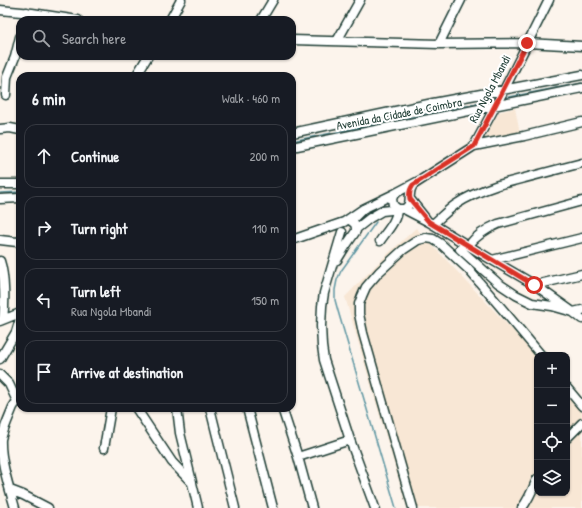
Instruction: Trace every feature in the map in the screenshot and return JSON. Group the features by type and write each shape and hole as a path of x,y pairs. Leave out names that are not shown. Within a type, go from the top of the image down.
{"street":[{"path":"172,16 181,0"},
{"path":"263,16 273,0"},
{"path":"337,41 360,0"},
{"path":"439,44 461,0"},
{"name":"Rua Ngola Mbandi","path":"474,146 549,0"},
{"path":"0,10 26,16"},
{"path":"296,40 439,44 527,43 582,46"},
{"path":"6,95 7,76 16,53"},
{"path":"138,72 146,60"},
{"name":"Avenida da Cidade de Coimbra","path":"296,132 433,103 503,92 582,76"},
{"name":"Avenida da Cidade de Coimbra","path":"296,146 582,88"},
{"path":"380,241 395,220 397,213 409,205 411,188 413,185 474,146 582,122"},
{"path":"0,129 16,129"},
{"path":"431,223 455,205 485,189 582,163"},
{"path":"375,508 350,440 324,360 321,326 324,293 342,228 363,209 426,177"},
{"path":"0,184 16,184"},
{"path":"431,223 405,192 399,191 395,193 392,199 393,205 398,209 431,223 468,245 534,285 582,319"},
{"path":"0,199 16,198"},
{"path":"468,245 488,228 498,224 582,201"},
{"path":"324,293 336,261 355,231 355,224 351,221 363,209"},
{"path":"342,228 346,235 352,235 370,218 382,211 401,209"},
{"path":"296,239 323,229 342,228"},
{"path":"413,508 363,333 359,314 359,304 366,287 379,272 404,250 418,240 426,238 433,239 442,244 468,269 539,352"},
{"path":"492,260 582,238"},
{"path":"0,240 16,242"},
{"path":"460,249 498,283 516,295 532,303 573,312 582,310"},
{"path":"0,261 4,286 4,310 2,320"},
{"path":"534,285 582,274"},
{"path":"2,320 16,315"},
{"path":"0,358 16,332"},
{"path":"0,375 9,384 16,395"},
{"path":"570,392 582,406"},
{"path":"14,508 2,466 1,440 13,407 16,404"},
{"path":"104,448 110,412"},
{"path":"139,412 172,462 192,483"},
{"path":"177,412 180,433 198,508"},
{"path":"211,412 235,508"},
{"path":"248,412 273,508"},
{"path":"283,412 312,508"},
{"path":"570,435 582,423"},
{"path":"298,457 350,440"},
{"path":"522,508 534,487"},
{"path":"10,490 48,508"}],"shaded area":[{"path":"515,108 520,134 486,141 485,137 499,112"},
{"path":"416,228 534,353 534,496 570,496 570,391 582,404 582,508 407,508 345,297 379,262"}],"waterway":[{"path":"504,98 582,83"},
{"path":"296,140 496,100"},
{"path":"0,193 16,192"},
{"path":"376,222 341,271 337,280 335,300 396,508"}],"route":[{"path":"527,43 474,146 413,185 409,196 429,222 534,285"}]}
